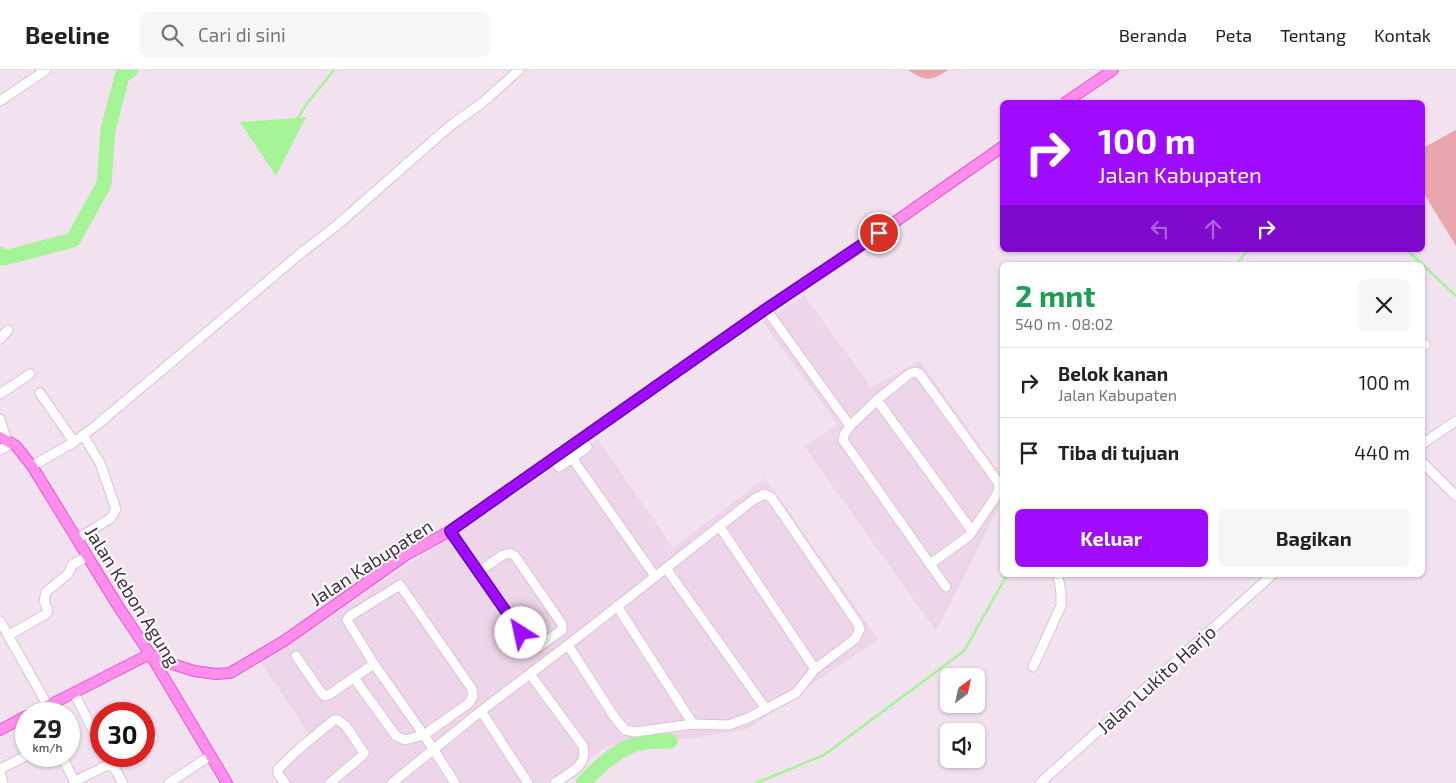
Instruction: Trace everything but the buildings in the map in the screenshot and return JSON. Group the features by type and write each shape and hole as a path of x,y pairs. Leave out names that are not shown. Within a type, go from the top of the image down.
{"main road":[{"path":"1069,100 1113,70"},
{"name":"Jalan Kabupaten","path":"150,654 194,671 216,674 230,673 284,641 406,555 450,531 766,309 852,252 1000,148"},
{"name":"Jalan Kebon Agung","path":"6,440 23,454 32,466 118,606 150,654 227,783"},
{"path":"56,702 150,654"},
{"path":"0,730 15,722"}],"street":[{"path":"0,101 46,70"},
{"path":"32,466 83,435 336,226 450,126 482,103 519,70"},
{"path":"766,309 850,426"},
{"path":"0,339 8,330"},
{"path":"930,564 963,541 996,496 999,488 998,482 924,378 915,372 909,374 877,400 850,426 843,440 946,587"},
{"path":"0,394 30,374"},
{"path":"40,393 74,442"},
{"path":"877,400 972,531"},
{"path":"0,419 6,440 0,450"},
{"path":"1425,442 1454,425"},
{"path":"77,539 111,518 116,510 100,463 83,435"},
{"path":"552,459 559,467 587,447 581,439"},
{"path":"572,458 655,576"},
{"path":"1425,465 1456,496"},
{"path":"392,783 481,711 753,500 764,494 768,494 860,629 855,639 815,670 796,693 766,709 729,725 693,724 635,732 625,730 615,718 568,645"},
{"path":"720,527 815,670"},
{"path":"450,531 478,572 531,648 533,650 562,630 562,624 515,556 510,553 503,555 478,572"},
{"path":"9,636 46,614 48,611 44,602 46,592 68,574 72,565 88,556"},
{"path":"666,568 766,709"},
{"path":"1033,667 1062,606 1062,593 1058,577"},
{"name":"Jalan Lukito Harjo","path":"1040,783 1270,577"},
{"path":"354,678 396,736 405,740 424,735 469,703 473,696 472,689 400,585 350,616 347,620 374,664 424,735 455,783"},
{"path":"617,606 693,724"},
{"path":"0,621 46,702"},
{"path":"296,656 325,696 374,664"},
{"path":"530,674 582,746 585,755 581,764 555,783"},
{"path":"74,693 90,724"},
{"path":"481,711 528,783"},
{"path":"285,783 278,774 278,769 334,720 338,720 346,726 364,753 330,783"},
{"path":"169,783 210,756"},
{"path":"3,783 0,771 15,762"},
{"path":"68,767 75,782 101,767"},
{"path":"113,767 123,783"}],"shaded area":[{"path":"908,70 948,70 937,77 928,79"},
{"path":"306,117 276,176 240,122 298,118"},
{"path":"1456,130 1456,246 1425,195 1425,147"},
{"path":"804,295 871,387 920,361 1000,474 1000,505 936,631 805,447 837,424 763,322"},
{"path":"598,439 673,548 765,478 878,639 748,729 687,739 607,746 560,783 283,783 272,771 309,734 260,662"}],"waterway":[{"path":"0,254 4,258 73,240 104,184 108,130 122,76 131,70"},
{"path":"298,118 305,106 334,70"},
{"path":"1238,262 1246,252"},
{"path":"1409,252 1420,262"},
{"path":"1425,267 1456,296"},
{"path":"756,783 824,755 964,651 1006,577"},
{"path":"583,783 604,763 628,747 646,742 670,741"}],"route":[{"path":"521,633 450,531 766,309 879,233"}]}
